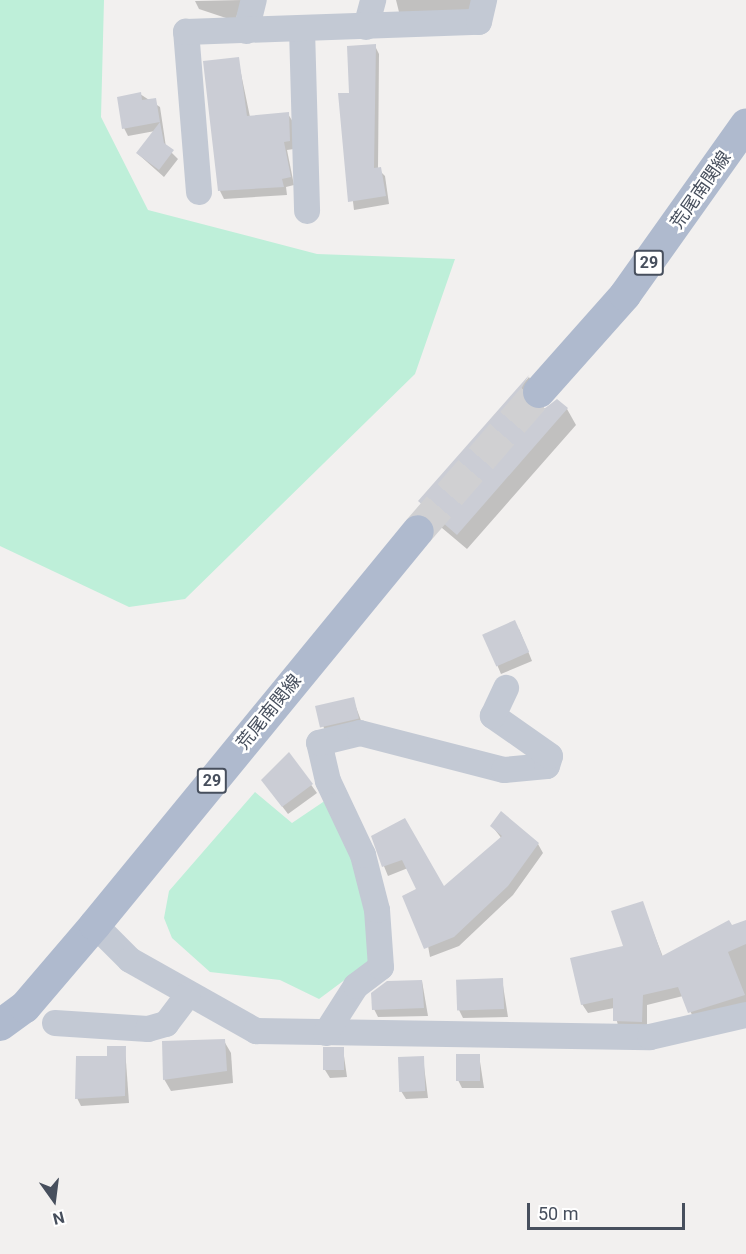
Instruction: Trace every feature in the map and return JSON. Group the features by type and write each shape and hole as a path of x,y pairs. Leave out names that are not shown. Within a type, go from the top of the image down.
{"main road":[{"name":"荒尾南関線","path":"539,392 625,295 746,125"},
{"name":"荒尾南関線","path":"0,1025 25,1007 95,925 418,531"}],"street":[{"path":"246,31 254,0"},
{"path":"366,27 373,0"},
{"path":"199,192 186,32 479,22 484,0"},
{"path":"302,29 307,211"},
{"path":"326,1033 356,986 381,967 377,910 363,855 328,781 319,743 360,733 504,770 546,766 550,756 493,716 506,688"},
{"path":"95,925 130,960 188,995 256,1031 650,1037 746,1015"},
{"path":"56,1023 148,1029 166,1024 188,995"}],"green space":[{"path":"0,0 104,0 101,117 148,210 317,254 455,259 415,374 185,599 129,607 0,546"},
{"path":"255,792 292,823 329,798 362,869 370,961 319,999 280,980 210,972 172,938 164,918 169,891"}],"building":[{"path":"376,44 374,168 381,167 386,196 348,202 338,93 349,93 347,46"},
{"path":"239,57 247,116 289,112 290,141 284,142 291,177 282,179 284,187 218,191 203,61"},
{"path":"141,92 142,100 156,98 160,122 122,129 117,97"},
{"path":"160,122 164,143 174,150 159,170 136,153"},
{"path":"529,375 521,389 528,406 544,409 557,399 568,408 457,535 418,501"},
{"path":"515,620 529,652 496,667 482,635"},
{"path":"354,697 359,718 320,727 315,706"},
{"path":"289,752 313,784 282,807 261,780"},
{"path":"501,811 539,843 508,886 454,937 424,949 402,896 416,889 402,860 382,867 371,836 405,818 444,886 502,836 490,826"},
{"path":"643,901 662,956 729,920 732,925 746,920 746,944 728,952 745,995 688,1013 678,987 643,995 642,1022 613,1021 613,998 581,1005 570,958 623,946 611,911"},
{"path":"503,978 504,1009 457,1011 456,980"},
{"path":"422,980 424,1008 372,1010 371,993 387,981"},
{"path":"225,1039 227,1071 163,1080 162,1041"},
{"path":"107,1046 126,1046 125,1096 75,1099 76,1056 107,1056"},
{"path":"323,1047 344,1047 344,1070 323,1070"},
{"path":"456,1054 480,1054 480,1081 456,1081"},
{"path":"424,1056 425,1091 399,1092 398,1057"}],"tunnel":[{"path":"418,531 539,392"}]}
